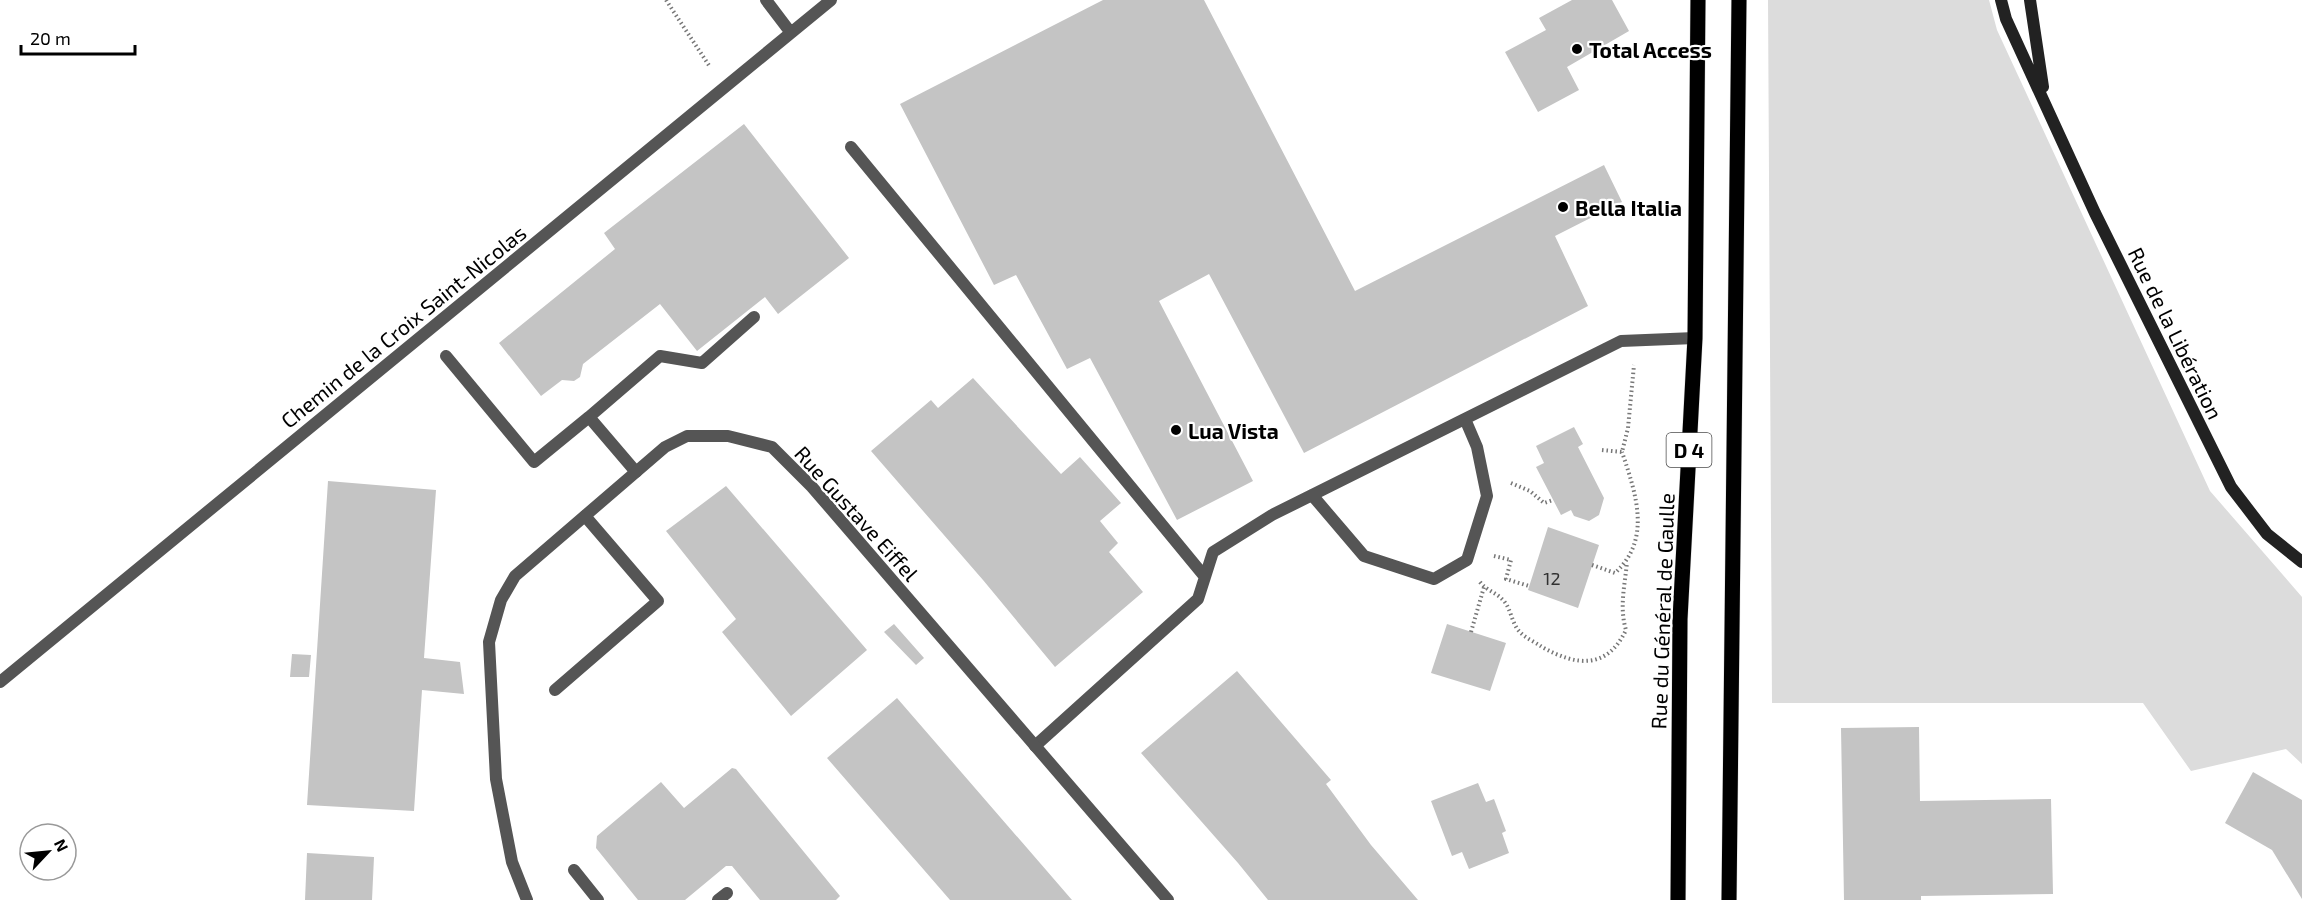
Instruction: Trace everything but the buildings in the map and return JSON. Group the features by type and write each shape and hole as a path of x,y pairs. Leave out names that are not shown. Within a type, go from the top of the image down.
{"main road":[{"name":"Rue du Général de Gaulle","path":"1678,900 1680,619 1695,338 1698,0"},
{"name":"D 4","path":"1729,900 1739,0"},
{"name":"Rue de la Libération","path":"2001,0 2006,19 2096,213 2231,487 2267,534 2302,562"},
{"name":"Rue de la Libération","path":"2030,0 2045,100"}],"street":[{"path":"766,0 791,33"},
{"name":"Chemin de la Croix Saint-Nicolas","path":"0,682 831,0"},
{"path":"851,147 1205,577"},
{"path":"446,356 534,462 660,356 702,363 754,317"},
{"path":"1035,746 1198,599 1213,552 1272,515 1621,341 1695,338"},
{"path":"589,417 636,472"},
{"path":"1312,495 1364,556 1434,579 1468,555 1487,496 1477,447 1465,419"},
{"name":"Rue Gustave Eiffel","path":"527,900 512,862 496,779 489,642 501,600 515,576 665,447 687,436 728,436 772,447 812,487 1168,900"},
{"path":"555,690 658,601 585,516"},
{"path":"574,870 598,900"}],"path":[{"path":"666,0 724,89"},
{"path":"1468,555 1484,587 1502,599 1508,606 1519,631 1531,640 1568,660 1590,661 1603,656 1620,644 1626,630 1622,616 1622,602 1627,562 1634,548 1637,496 1622,452 1628,428 1637,340"},
{"path":"1602,450 1622,452"},
{"path":"1485,485 1499,480 1515,483 1530,491 1544,503 1553,500"},
{"path":"1468,555 1511,560 1506,579 1529,586"},
{"path":"1592,565 1615,573 1627,562"},
{"path":"1471,632 1484,587"}],"shaded area":[{"path":"1768,0 1989,0 1997,30 2210,491 2302,597 2302,764 2286,749 2191,771 2143,703 1772,703"}],"place":[{"name":"Total Access","path":"1577,49"},
{"name":"Bella Italia","path":"1563,207"},
{"name":"Lua Vista","path":"1176,430"}]}
